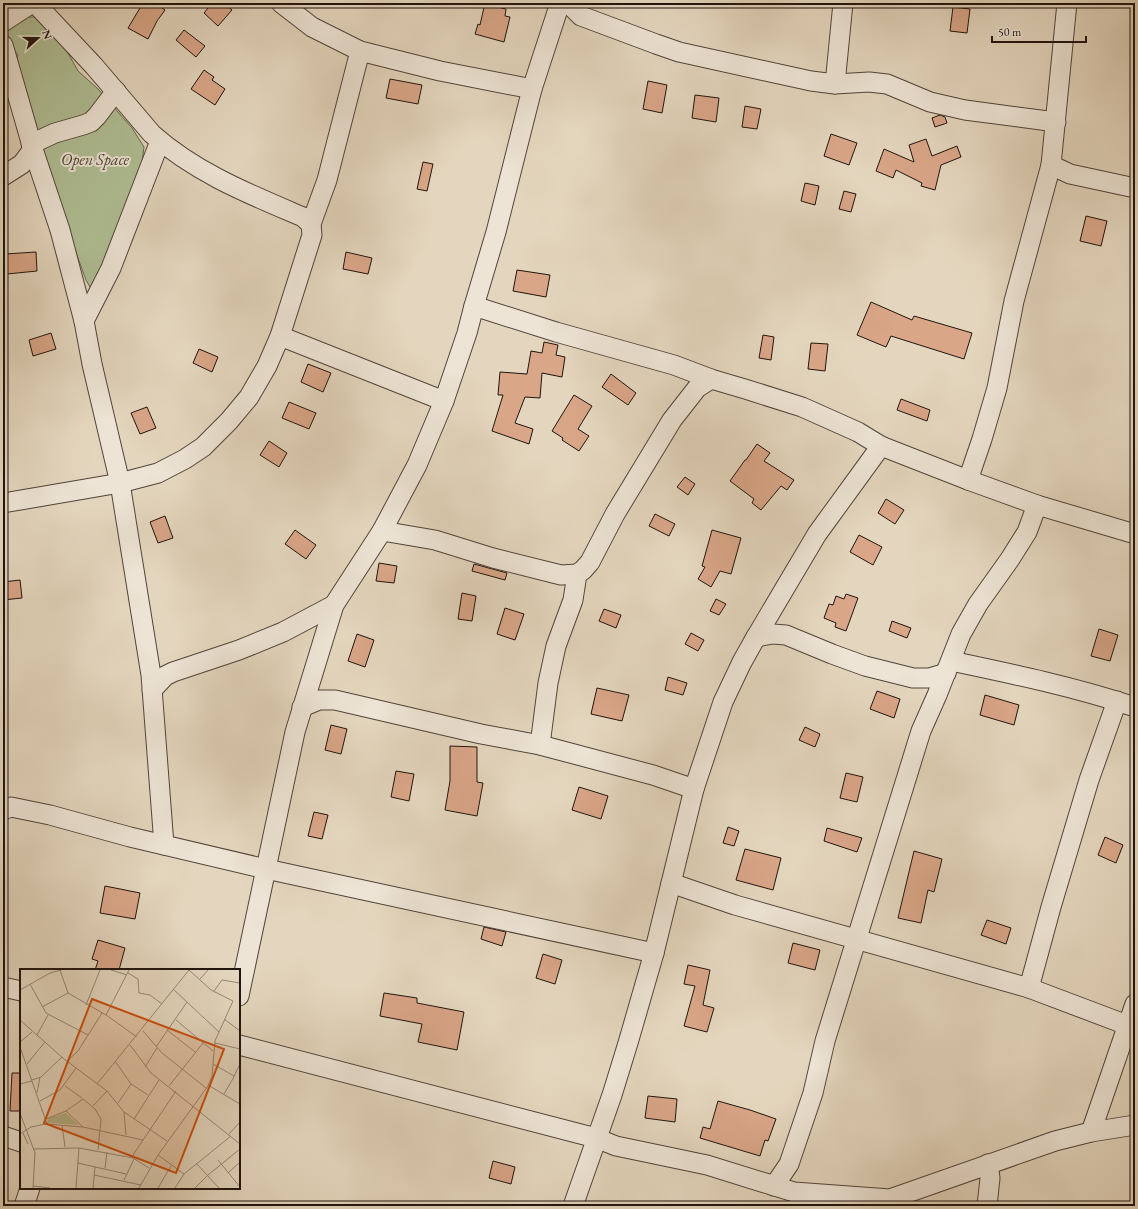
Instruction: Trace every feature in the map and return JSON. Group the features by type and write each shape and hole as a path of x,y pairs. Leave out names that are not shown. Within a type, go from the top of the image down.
{"street":[{"path":"3,22 32,3"},
{"path":"35,3 94,66 152,134 160,141 183,159 218,180 303,217 311,224"},
{"path":"281,3 312,27 360,51 440,71 532,89"},
{"path":"835,84 839,30 843,3"},
{"path":"968,480 997,388 1014,301 1051,165 1067,3"},
{"path":"240,991 295,732 334,605 382,531 417,465 444,401 467,332 496,232 532,89 558,10 568,14 575,9 656,44 679,52 811,81 835,84 868,82 887,84 930,102 964,110 1056,122"},
{"path":"3,45 32,147 60,230 84,321 92,364 120,483 151,675 164,845"},
{"path":"3,503 120,483 158,473 185,459 203,447 249,397 267,366 280,336 312,235 311,224 327,180 360,51"},
{"path":"3,176 22,164 32,147 55,133 91,122 116,91"},
{"path":"84,321 111,268 160,141"},
{"path":"1051,165 1070,174 1135,188"},
{"path":"474,306 556,332 674,365 710,379 802,408 858,432 881,446 968,480 1037,505 1135,534"},
{"path":"280,336 444,401"},
{"path":"382,531 435,540 493,558 561,575 577,574 590,562 615,514 672,420 697,388 710,379"},
{"path":"573,1206 612,1095 654,953 694,789 723,702 742,662 817,534 881,446"},
{"path":"774,1186 789,1164 813,1093 825,1041 921,731 937,696 961,634 978,604 1027,532 1037,505"},
{"path":"540,745 548,683 556,646 573,600 577,574"},
{"path":"152,690 164,676 239,650 283,632 334,605"},
{"path":"756,637 774,634 786,635 865,666 913,678 929,678 948,667 1019,676 1126,704 1089,780 1051,907 1029,988"},
{"path":"302,707 319,700 335,700 481,734 540,745 653,775 694,789"},
{"path":"3,810 11,808 50,815 130,837 266,869 654,953"},
{"path":"671,883 735,904 1029,988 1127,1025"},
{"path":"3,987 20,991"},
{"path":"1091,1132 1135,1004"},
{"path":"240,1045 596,1138 616,1146 707,1165 794,1192 807,1200 890,1199 1055,1141 1091,1132 1135,1125"},
{"path":"3,1136 20,1142"},
{"path":"987,1206 990,1178 988,1164"},
{"path":"24,1206 30,1189"}],"green space":[{"name":"Open Space","path":"24,17 38,17 50,21 78,71 98,89 132,128 144,147 138,195 98,291 90,287 86,280 10,73 18,55 8,42 5,28"}],"building":[{"path":"143,3 155,3 165,10 157,21 148,39 128,28"},
{"path":"212,3 224,3 232,10 218,26 204,13"},
{"path":"485,3 501,5 501,8 506,9 505,16 510,17 504,42 475,34 478,24 480,25"},
{"path":"953,7 970,9 967,33 950,31"},
{"path":"184,30 205,46 196,57 176,40"},
{"path":"204,70 214,77 212,80 225,89 215,105 191,89"},
{"path":"390,79 422,85 418,104 386,98"},
{"path":"648,81 667,85 662,113 643,109"},
{"path":"695,95 719,98 716,122 692,118"},
{"path":"745,106 761,109 757,129 742,127"},
{"path":"940,115 945,117 947,123 935,127 932,118"},
{"path":"831,134 857,143 849,165 824,156"},
{"path":"926,139 932,156 957,146 961,157 941,165 935,190 921,186 922,183 896,170 893,178 876,171 884,149 914,162 909,145"},
{"path":"423,162 433,164 427,191 417,189"},
{"path":"805,183 819,186 815,205 801,201"},
{"path":"844,191 856,194 851,212 839,209"},
{"path":"1086,216 1107,221 1101,246 1080,241"},
{"path":"36,252 37,271 7,274 5,254"},
{"path":"346,252 372,258 368,274 343,269"},
{"path":"517,270 550,275 546,297 513,291"},
{"path":"871,302 912,320 914,316 972,333 964,359 891,336 886,347 857,335"},
{"path":"51,333 56,349 33,356 29,340"},
{"path":"763,335 774,337 771,360 759,358"},
{"path":"544,342 558,345 556,355 565,357 562,377 542,373 540,398 525,397 515,423 533,429 529,444 492,431 503,395 498,395 500,372 527,374 531,351 542,353"},
{"path":"811,343 828,344 825,371 808,369"},
{"path":"199,349 218,357 212,372 193,363"},
{"path":"308,364 331,373 323,392 301,382"},
{"path":"611,374 636,393 628,405 602,387"},
{"path":"574,395 592,406 578,429 589,436 579,451 562,440 563,438 552,431"},
{"path":"901,399 930,410 927,421 897,410"},
{"path":"289,402 316,413 309,429 282,418"},
{"path":"147,407 156,428 140,434 131,413"},
{"path":"269,441 287,453 279,467 260,455"},
{"path":"757,444 770,453 764,461 794,480 787,490 781,486 761,510 752,503 754,499 730,481"},
{"path":"685,477 695,484 688,495 677,487"},
{"path":"886,499 904,510 895,524 878,513"},
{"path":"655,514 675,524 669,536 649,526"},
{"path":"165,516 173,538 158,543 150,522"},
{"path":"295,530 316,545 306,559 285,544"},
{"path":"712,530 741,538 731,574 720,571 711,587 698,579 705,567 702,566"},
{"path":"859,535 882,547 873,565 850,552"},
{"path":"379,563 397,566 394,583 376,581"},
{"path":"474,564 507,573 505,580 472,571"},
{"path":"20,580 22,598 3,600 3,582"},
{"path":"462,593 476,596 472,621 458,619"},
{"path":"846,594 858,598 846,631 835,627 836,623 824,618 829,604 833,605 836,596 844,599"},
{"path":"716,599 726,604 719,615 710,611"},
{"path":"505,608 524,614 515,640 497,634"},
{"path":"604,609 621,615 616,628 599,621"},
{"path":"892,621 911,628 907,638 889,631"},
{"path":"1099,629 1118,635 1110,661 1091,656"},
{"path":"691,633 704,640 698,651 685,644"},
{"path":"357,634 374,640 365,667 348,661"},
{"path":"668,677 687,683 683,695 665,690"},
{"path":"597,688 629,695 622,721 591,714"},
{"path":"877,691 900,699 894,718 870,709"},
{"path":"985,695 1019,705 1014,725 980,715"},
{"path":"331,725 347,729 341,754 325,750"},
{"path":"805,727 820,734 815,747 799,740"},
{"path":"450,746 477,747 477,782 483,783 477,816 445,810 450,781"},
{"path":"396,771 414,774 409,801 391,797"},
{"path":"846,773 863,777 857,802 840,798"},
{"path":"579,787 608,796 601,819 572,810"},
{"path":"314,812 328,815 322,839 308,836"},
{"path":"728,827 739,831 734,846 723,843"},
{"path":"827,828 862,838 857,852 824,841"},
{"path":"1105,837 1123,845 1116,863 1098,855"},
{"path":"745,849 781,858 773,890 736,880"},
{"path":"914,851 942,859 934,892 928,890 921,923 898,918"},
{"path":"105,886 140,893 135,919 100,913"},
{"path":"987,920 1011,928 1006,944 981,935"},
{"path":"484,927 506,932 502,946 481,939"},
{"path":"98,940 125,948 119,969 95,969 98,961 92,959"},
{"path":"793,943 820,950 815,970 788,963"},
{"path":"543,954 562,960 555,984 536,978"},
{"path":"688,965 710,970 703,1005 714,1008 707,1032 684,1026 695,986 684,984"},
{"path":"384,993 417,998 417,1003 464,1012 457,1050 418,1042 422,1024 380,1016"},
{"path":"12,1073 20,1073 20,1111 10,1111"},
{"path":"648,1096 677,1099 675,1122 645,1118"},
{"path":"718,1101 776,1119 768,1141 765,1140 760,1156 700,1138 703,1127 710,1129"},
{"path":"493,1161 515,1167 511,1184 489,1178"}]}
